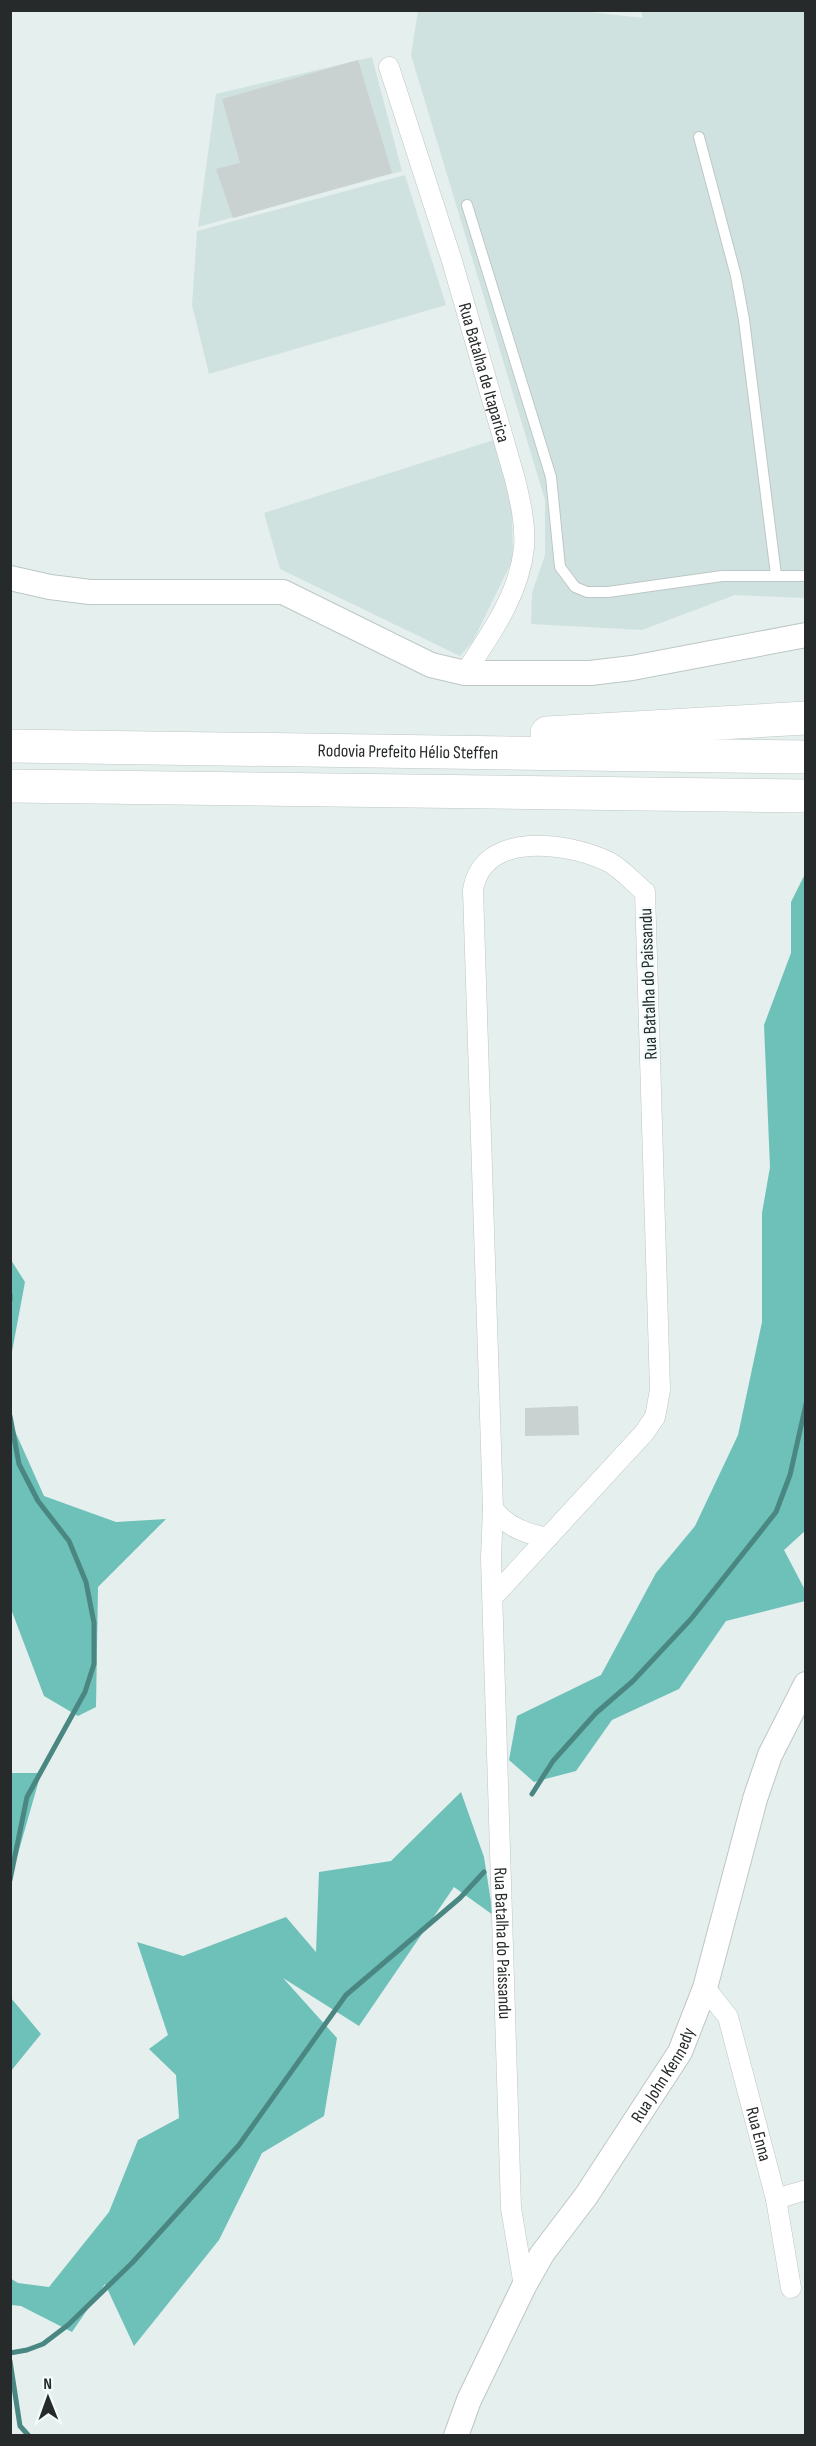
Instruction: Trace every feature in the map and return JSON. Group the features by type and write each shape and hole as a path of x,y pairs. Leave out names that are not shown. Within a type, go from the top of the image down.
{"highway":[{"path":"178,749 574,732 806,718"},
{"name":"Rodovia Prefeito Hélio Steffen","path":"10,746 806,757"},
{"path":"10,786 806,796"},
{"path":"732,795 806,813"}],"street":[{"name":"Rua Batalha de Itaparica","path":"389,67 455,272 515,479 522,511 524,546 519,575 498,624 465,673"},
{"path":"10,578 50,587 90,591 283,592 431,665 465,673 590,673 806,635"},
{"name":"Rua Batalha do Paissandu","path":"492,1598 644,1433 656,1417 660,1390 645,892 612,863 576,849 543,846 493,855 484,862 475,875 472,890 493,1509 492,1598 511,2208 524,2286"},
{"path":"493,1509 501,1519 517,1529 548,1538"},
{"name":"Rua John Kennedy","path":"456,2436 469,2400 542,2254 586,2196 680,2052 705,1988 755,1799 770,1755 806,1684"},
{"name":"Rua Enna","path":"705,1988 728,2017 776,2199 791,2288"},
{"path":"776,2199 806,2190"}],"lane":[{"path":"699,137 736,276 744,320 776,575"},
{"path":"467,206 551,477 560,567 575,587 587,592 608,592 722,576 806,576"}],"shaded area":[{"path":"571,10 643,18 641,11 805,11 805,598 735,595 642,630 531,624 532,593 545,555 545,500 411,55 418,11"},
{"path":"372,57 402,171 198,227 216,94"},
{"path":"405,175 446,305 209,374 192,305 197,231"},
{"path":"497,439 512,513 513,559 473,641 460,656 280,569 264,513"},
{"path":"805,874 806,1530 784,1550 805,1590 805,1601 726,1621 679,1689 612,1720 576,1771 534,1782 509,1760 517,1716 601,1675 656,1573 695,1526 738,1435 762,1322 762,1213 770,1167 764,1025 791,953 791,902"},
{"path":"11,1260 25,1282 11,1357"},
{"path":"10,1420 44,1496 116,1522 166,1519 98,1587 96,1707 78,1716 44,1696 11,1609"},
{"path":"10,1773 41,1773 11,1878"},
{"path":"461,1792 484,1857 493,1915 454,1887 359,2026 283,1978 337,2038 324,2116 262,2153 219,2240 134,2346 105,2284 72,2332 21,2306 11,2305 10,2278 18,2283 49,2287 109,2212 138,2140 179,2118 176,2075 149,2049 168,2035 137,1942 183,1956 286,1917 316,1952 319,1872 391,1861"},
{"path":"11,1998 41,2034 10,2071"}],"building":[{"path":"358,60 392,173 233,218 216,169 240,163 222,99"},
{"path":"578,1406 579,1435 525,1436 525,1408"}],"waterway":[{"path":"10,1295 10,1300"},
{"path":"532,1794 553,1761 596,1713 633,1681 691,1619 776,1512 790,1475 806,1404"},
{"path":"10,1416 19,1464 38,1501 69,1541 86,1582 94,1623 94,1664 85,1692 27,1797 10,1880"},
{"path":"10,2353 43,2344 68,2325 132,2263 239,2145 346,1995 460,1898 484,1872"},
{"path":"10,2361 20,2426 29,2436"}]}
